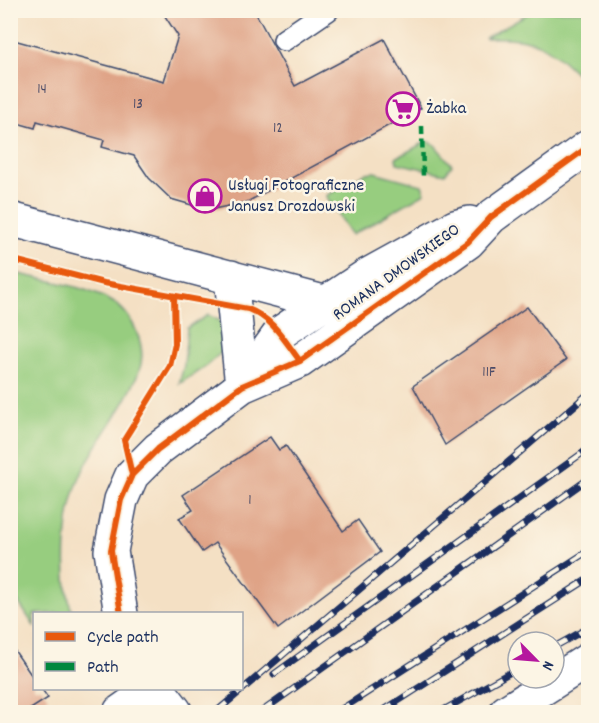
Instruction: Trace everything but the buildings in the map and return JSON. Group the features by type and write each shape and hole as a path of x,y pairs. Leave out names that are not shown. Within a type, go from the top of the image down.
{"street":[{"name":"ROMANA DMOWSKIEGO","path":"121,612 111,551 122,500 132,475 158,449 242,386 300,361 468,242 491,217 588,147"},
{"name":"ROMANA DMOWSKIEGO","path":"242,386 280,333 323,302 455,227 491,217"},
{"name":"ROMANA DMOWSKIEGO","path":"10,219 323,302"},
{"path":"231,277 242,386"},
{"path":"506,712 588,660"},
{"path":"120,712 162,696"}],"lane":[{"path":"284,40 328,10"}],"green space":[{"path":"532,11 588,11 588,75 582,79 549,50 529,41 485,38"},
{"path":"427,141 434,144 452,165 445,174 397,163 396,158"},
{"path":"374,172 422,185 425,193 352,235 326,196 365,173"},
{"path":"10,272 75,287 111,301 132,322 142,352 139,371 133,385 93,451 74,494 67,528 65,564 72,612 33,612 33,624 11,591"},
{"path":"208,315 221,321 223,351 205,367 179,384 184,365 187,328"}],"railway":[{"path":"243,689 588,394"},
{"path":"274,674 588,449"},
{"path":"261,712 588,479"},
{"path":"337,712 588,551"},
{"path":"381,712 588,579"},
{"path":"566,640 588,628"},
{"path":"440,712 506,675"},
{"path":"216,712 242,690"}],"marked path":[{"path":"422,126 423,178"}],"cycle path":[{"path":"121,612 111,551 121,500 132,475 158,449 242,386 300,361 468,242 491,217 588,147"},
{"path":"10,259 104,283 248,309 272,324 300,361"},
{"path":"132,475 124,440 170,366 175,344 174,296"}],"place":[{"name":"Żabka","path":"403,109"},
{"name":"Usługi Fotograficzne Janusz Drozdowski","path":"205,196"}]}
